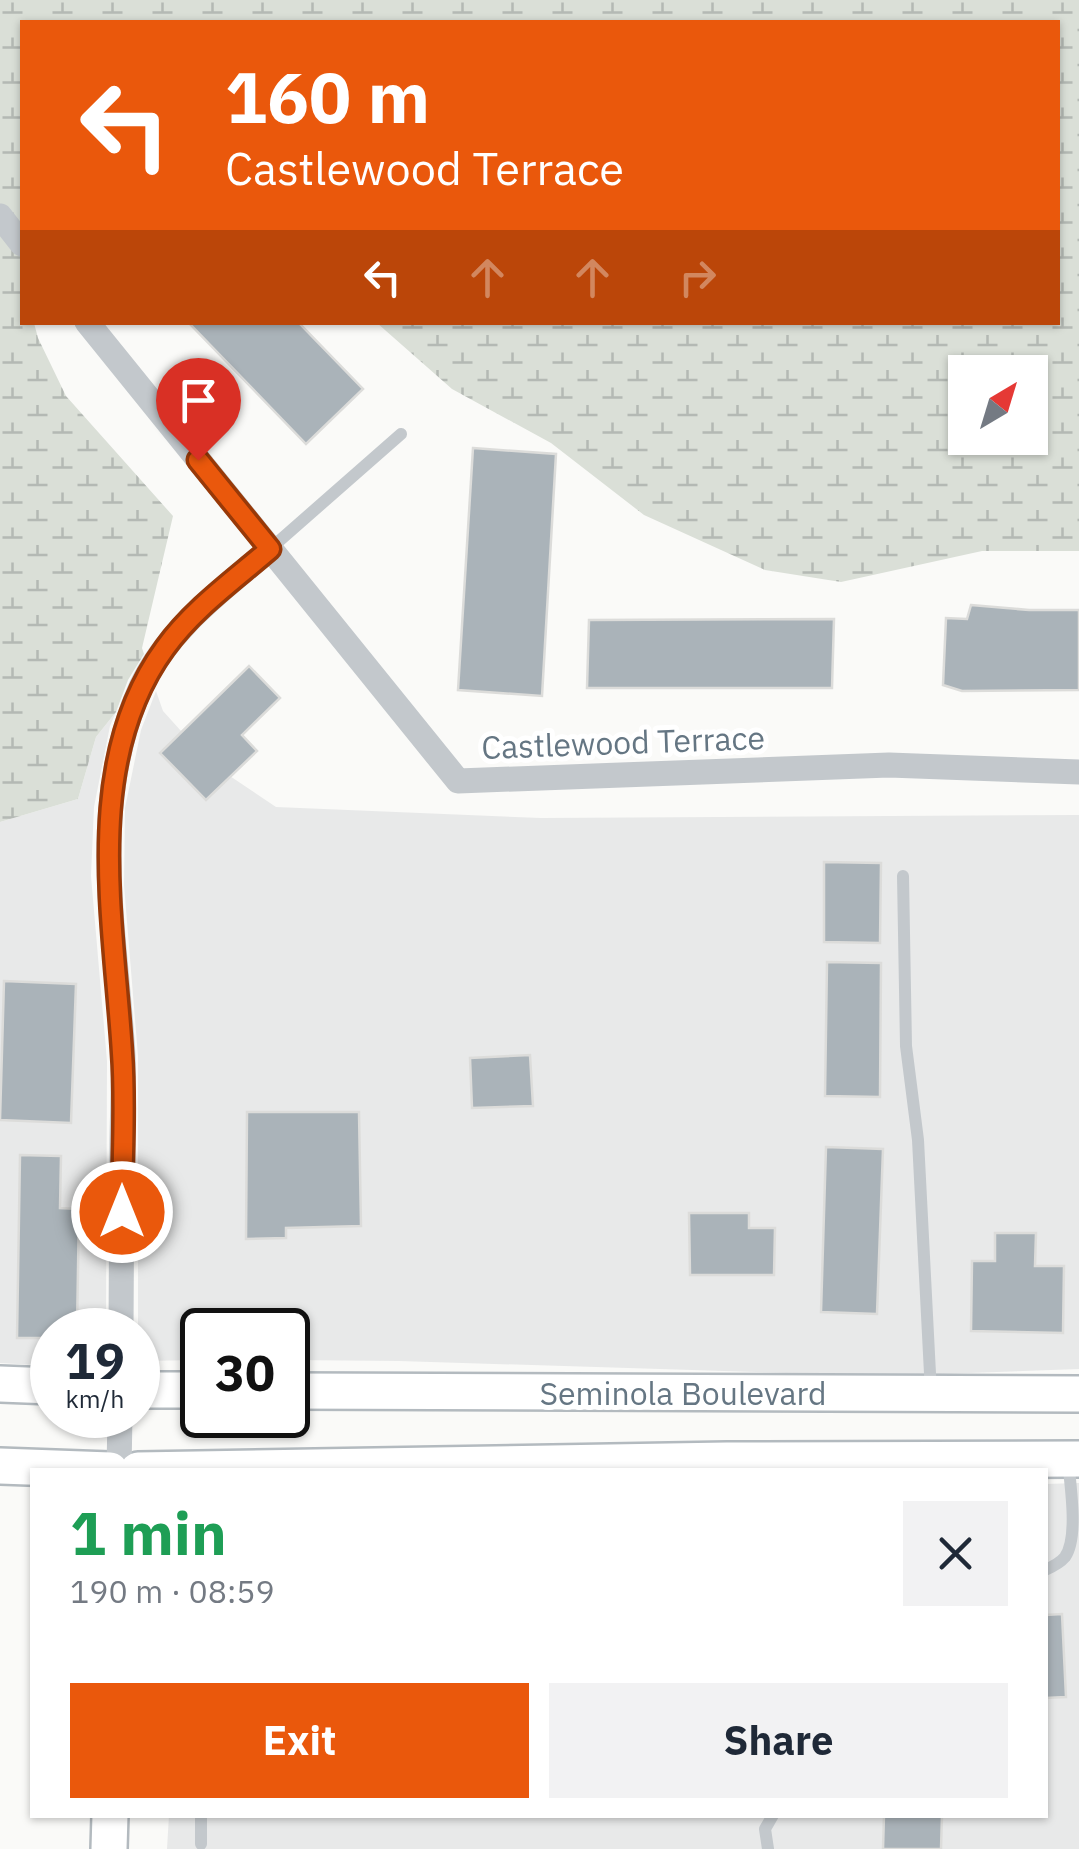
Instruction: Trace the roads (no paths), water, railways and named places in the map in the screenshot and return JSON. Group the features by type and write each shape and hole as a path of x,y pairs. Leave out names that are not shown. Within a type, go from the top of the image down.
{"main road":[{"path":"0,1384 30,1385"},
{"name":"Seminola Boulevard","path":"310,1391 1079,1394"},
{"name":"Seminola Boulevard","path":"367,1468 965,1465 1074,1459"},
{"path":"0,1466 55,1468"},
{"path":"109,1849 110,1818"}],"street":[{"path":"0,216 20,241"},
{"name":"Castlewood Terrace","path":"89,325 458,780 889,765 1079,772"},
{"path":"121,1308 123,1058 108,888 110,808 125,728 142,685 165,647 196,612 270,549"},
{"path":"118,1468 119,1438"}],"lane":[{"path":"270,549 402,434"},
{"path":"903,876 906,1046 918,1140 931,1394"},
{"path":"1048,1569 1066,1555 1072,1534 1074,1459"},
{"path":"201,1818 202,1844"},
{"path":"768,1849 764,1829 771,1818"}]}
